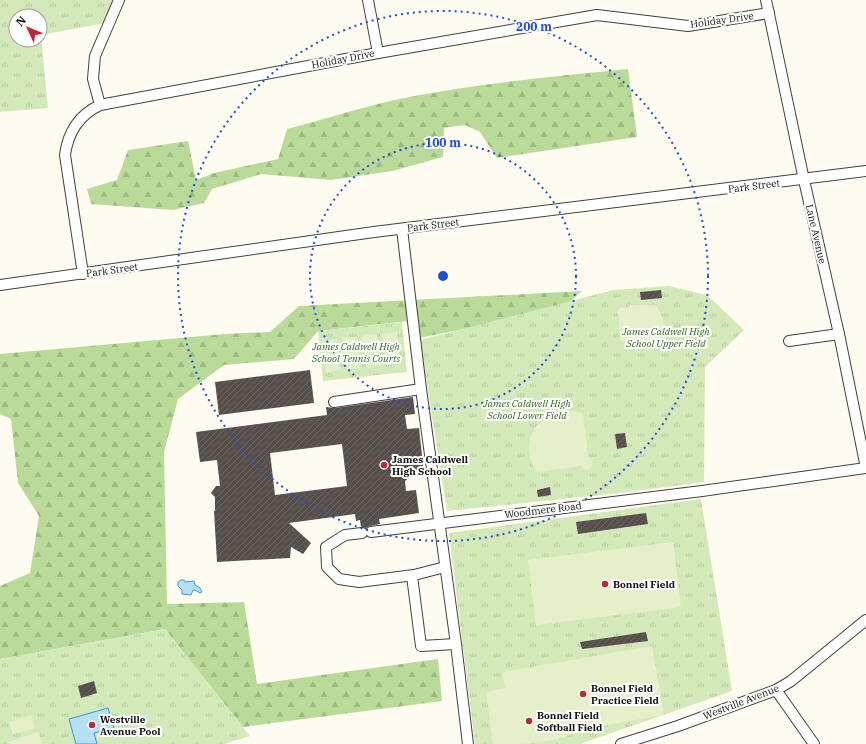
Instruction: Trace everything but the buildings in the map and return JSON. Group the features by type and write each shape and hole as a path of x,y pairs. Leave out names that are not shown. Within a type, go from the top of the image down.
{"street":[{"path":"100,105 93,79 95,56 119,0"},
{"path":"368,0 378,53"},
{"name":"Lane Avenue","path":"766,0 804,180 839,334 866,468"},
{"name":"Holiday Drive","path":"83,274 64,155 70,133 76,123 84,114 100,105 378,53 597,15 688,26 769,13"},
{"name":"Park Street","path":"0,284 83,274 402,229 804,180 866,171"},
{"path":"402,229 421,389 456,644 468,744"},
{"path":"789,341 839,334"},
{"path":"334,402 421,389"},
{"name":"Woodmere Road","path":"412,576 359,582 339,579 327,567 326,547 345,535 702,491 866,468"},
{"path":"445,567 412,576 421,646 456,644"},
{"name":"Westville Avenue","path":"621,744 678,726 776,690 791,681 866,620"},
{"path":"776,690 814,744"}],"green space":[{"path":"0,0 120,0 110,22 48,34 48,8 8,8 8,48 42,48 48,108 0,112"},
{"path":"628,69 637,137 497,158 480,132 465,125 444,128 443,157 392,171 331,180 261,174 212,189 204,203 173,210 91,204 87,189 117,180 128,150 188,141 196,180 214,173 278,159 287,129 377,104 449,90 539,78"},
{"name":"James Caldwell High School Lower Field","path":"669,286 707,295 744,330 705,367 704,482 629,492 447,511 420,340 613,290"},
{"path":"582,291 562,309 419,338 417,320 318,331 294,359 224,365 178,399 164,452 167,604 244,602 257,684 438,659 442,701 243,727 165,629 0,659 0,586 30,573 39,516 18,483 11,419 0,414 0,354 225,334 270,332 299,306"},
{"path":"630,305 656,305 663,318 664,330 649,345 633,348 620,340 619,317 617,313 620,307 628,309"},
{"name":"James Caldwell High School Tennis Courts","path":"402,322 407,372 323,381 318,331"},
{"path":"397,332 400,363 386,365 382,334"},
{"path":"377,334 380,365 366,367 362,336"},
{"path":"356,337 360,368 346,370 342,338"},
{"path":"336,339 340,370 326,372 322,341"},
{"path":"572,411 583,413 588,457 593,463 591,467 586,470 581,466 537,472 531,460 529,449 530,439 534,430 540,423 549,417"},
{"name":"Bonnel Field","path":"701,499 732,691 580,744 475,744 449,533"},
{"name":"Bonnel Field","path":"673,542 681,607 536,625 528,560"},
{"name":"Westville Avenue Pool","path":"165,629 250,736 224,744 0,744 0,659"},
{"name":"Bonnel Field Practice Field","path":"652,646 664,715 572,731 572,734 544,742 493,744 486,692 505,688 502,672"},
{"path":"31,715 35,728 13,734 9,722"},
{"path":"38,732 42,744 9,744 8,742"}],"water":[{"path":"184,580 185,582 194,581 195,585 200,588 202,592 200,593 193,590 191,595 182,594 182,590 178,586 178,582"},
{"name":"Westville Avenue Pool","path":"108,708 114,728 94,733 97,744 76,744 69,719"}],"place":[{"name":"James Caldwell High School","path":"384,465"},
{"name":"Bonnel Field","path":"605,584"},
{"name":"Bonnel Field Practice Field","path":"583,694"},
{"name":"Bonnel Field Softball Field","path":"529,721"},
{"name":"Westville Avenue Pool","path":"92,725"}],"park label":[{"name":"James Caldwell High School Upper Field","path":"666,336"}]}
